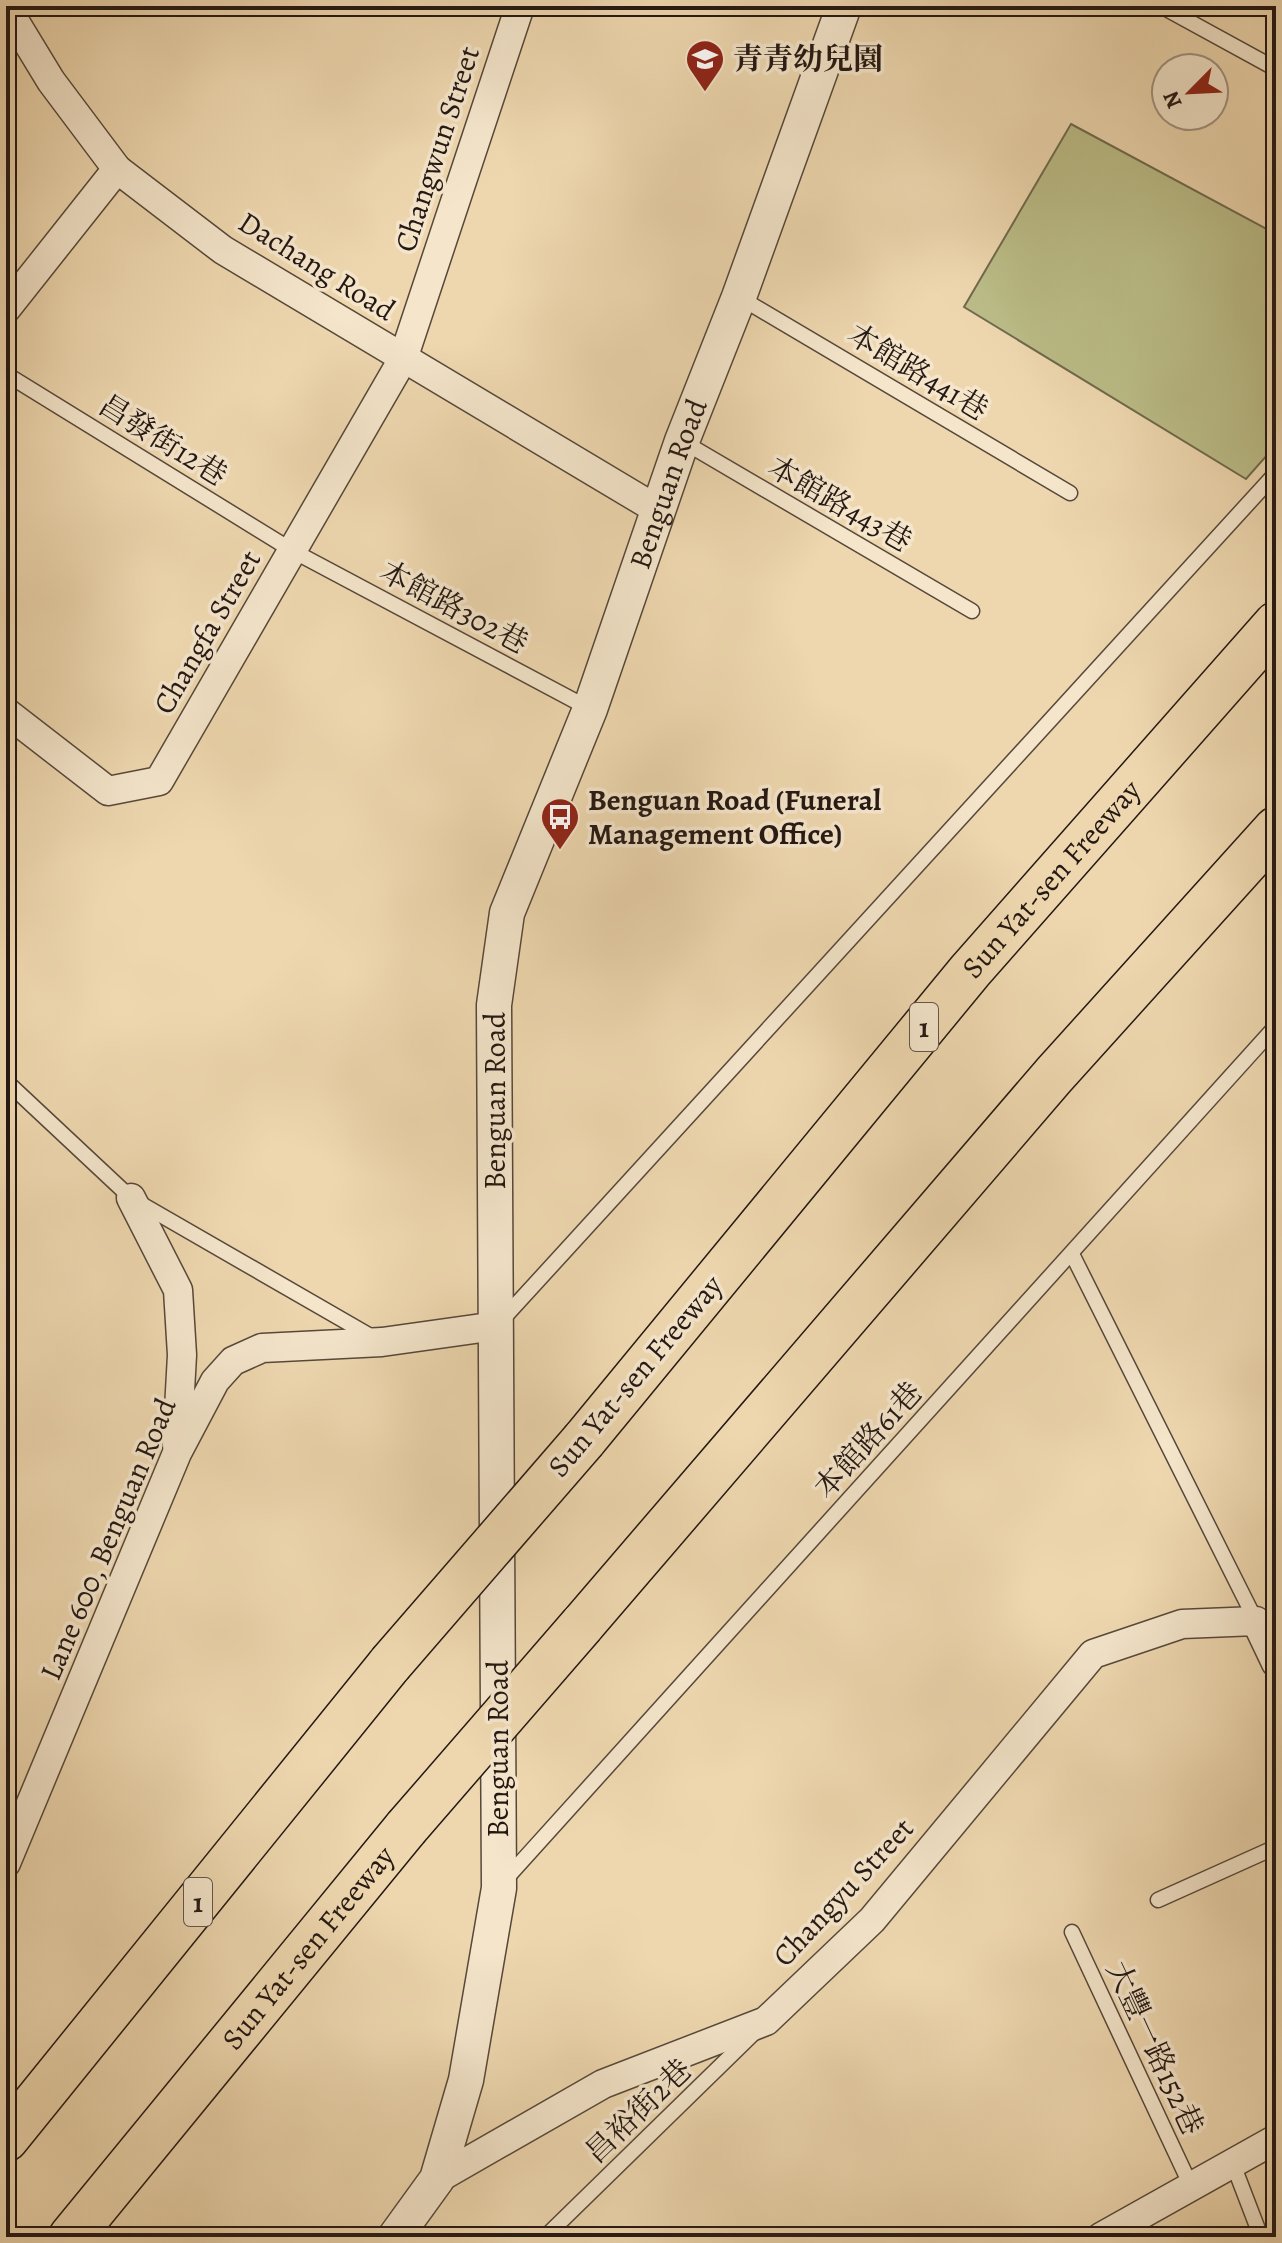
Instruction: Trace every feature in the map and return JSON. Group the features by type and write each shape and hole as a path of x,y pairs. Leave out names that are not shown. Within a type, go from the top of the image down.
{"highway":[{"name":"Sun Yat-sen Freeway","path":"6,2139 390,1664 584,1440 970,971 1276,624"},
{"name":"Sun Yat-sen Freeway","path":"71,2237 406,1828 1054,1075 1276,829"}],"street":[{"name":"Changwun Street","path":"403,359 520,6"},
{"name":"Benguan Road","path":"395,2237 437,2179 466,2080 499,1888 494,1005 507,913 590,709 682,441 739,297 844,6"},
{"name":"Dachang Road","path":"6,7 51,81 117,169 223,250 658,510"},
{"path":"6,309 117,169"},
{"name":"Changfa Street","path":"6,712 108,791 159,781 403,359"},
{"path":"131,1198 178,1290 182,1355 177,1453"},
{"name":"Lane 600, Benguan Road","path":"6,1863 177,1453 215,1381 233,1361 262,1348 382,1342 496,1326"},
{"path":"1256,1621 1276,1663"},
{"name":"Changyu Street","path":"437,2179 603,2084 766,2021 872,1920 1093,1654 1182,1624 1256,1621"},
{"path":"1101,2237 1276,2139"}],"lane":[{"path":"1161,6 1276,69"},
{"name":"本館路441巷","path":"739,297 1070,493"},
{"name":"昌發街12巷","path":"6,374 293,551"},
{"name":"本館路443巷","path":"682,441 972,611"},
{"path":"496,1326 1276,473"},
{"name":"本館路302巷","path":"293,551 590,709"},
{"name":"本館路61巷","path":"499,1888 1276,1026"},
{"path":"6,1081 131,1198 382,1342"},
{"path":"1072,1254 1256,1621"},
{"path":"1158,1900 1276,1847"},
{"name":"大豐一路152巷","path":"1072,1932 1191,2186"},
{"name":"昌裕街2巷","path":"545,2237 766,2021"},
{"path":"1233,2164 1261,2237"}],"green space":[{"path":"1071,124 1276,234 1276,445 1246,479 964,307"}],"place":[{"name":"青青幼兒園","path":"705,93"},
{"name":"Benguan Road (Funeral Management Office)","path":"560,851"}]}
